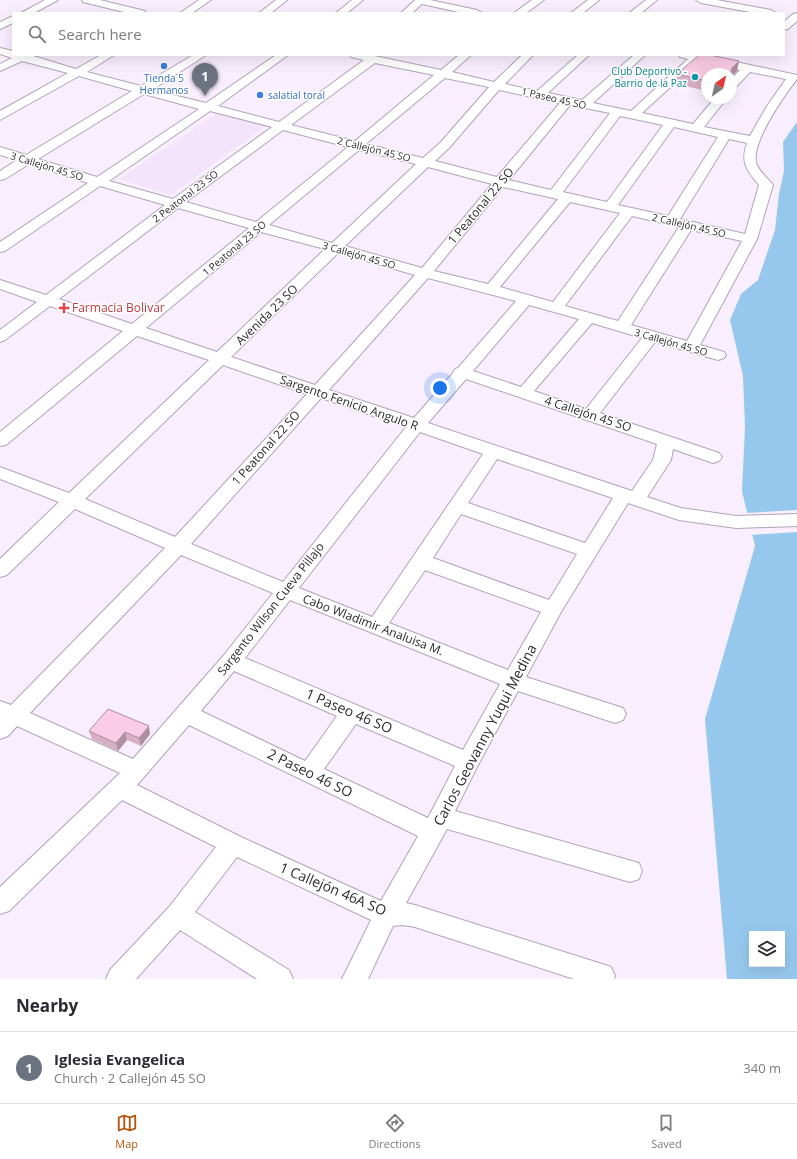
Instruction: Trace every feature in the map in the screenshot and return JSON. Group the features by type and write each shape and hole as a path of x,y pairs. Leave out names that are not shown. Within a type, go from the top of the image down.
{"street":[{"path":"28,12 53,0"},
{"path":"88,0 137,12"},
{"path":"114,12 135,0"},
{"path":"187,12 206,0"},
{"path":"265,12 282,0"},
{"path":"343,12 358,0"},
{"path":"407,12 421,0 463,12 477,8"},
{"path":"521,12 539,0"},
{"path":"577,12 594,0"},
{"path":"635,12 652,0"},
{"path":"747,11 760,0"},
{"path":"704,3 759,12"},
{"path":"785,15 796,17"},
{"path":"785,26 796,17"},
{"path":"0,26 12,20"},
{"name":"2 Callejón 45 SO","path":"0,51 12,54"},
{"path":"0,68 22,56"},
{"name":"2 Callejón 45 SO","path":"22,56 144,91 357,146 427,162 500,182 750,239"},
{"path":"0,116 107,56"},
{"path":"0,176 26,159 144,91 199,56"},
{"path":"0,248 209,107 282,56"},
{"name":"1 Paseo 45 SO","path":"360,56 445,73 584,105 754,141"},
{"path":"399,64 409,56"},
{"name":"1 Peatonal 23 SO","path":"0,441 136,330 465,56"},
{"name":"Avenida 23 SO","path":"0,570 370,214 445,145 497,85 527,56"},
{"path":"539,95 583,56"},
{"path":"584,105 639,56"},
{"path":"633,115 697,56 745,65 793,77 783,90 761,126 749,154 750,162 766,185 750,239 691,348"},
{"name":"2 Peatonal 23 SO","path":"0,337 176,203 373,59"},
{"path":"737,77 745,65"},
{"name":"1 Peatonal 22 SO","path":"0,730 8,712 178,546 425,273 567,101"},
{"path":"696,129 717,104"},
{"path":"491,289 561,196 617,112"},
{"path":"610,207 671,123"},
{"path":"672,221 725,136"},
{"name":"3 Callejón 45 SO","path":"0,151 99,182 425,273 491,289 718,355"},
{"path":"556,308 628,211"},
{"path":"622,327 687,225"},
{"name":"Sargento Fenicio Angulo R","path":"0,284 679,514 736,522 797,520"},
{"name":"Sargento Wilson Cueva Pillajo","path":"0,903 129,779 186,714 231,661 416,426 526,299"},
{"path":"524,393 588,318"},
{"path":"590,415 651,336"},
{"name":"4 Callejón 45 SO","path":"462,372 714,457"},
{"name":"Carlos Geovanny Yuqui Medina","path":"355,979 386,914 437,824 468,762 553,609 589,551 629,498 662,460 666,440"},
{"path":"376,626 493,452"},
{"name":"Cabo Wladimir Analuisa M.","path":"0,473 74,500 178,546 286,591 514,681 615,714"},
{"path":"457,506 589,551"},
{"path":"421,561 553,609"},
{"name":"1 Paseo 46 SO","path":"231,661 468,762"},
{"name":"1 Callejón 46A SO","path":"8,712 129,779 233,844 386,914 415,916 602,976"},
{"path":"309,772 352,712"},
{"name":"2 Paseo 46 SO","path":"186,714 309,772 437,824 630,871"},
{"path":"119,979 178,915 233,844"},
{"path":"178,915 280,979"}],"shaded area":[{"path":"217,114 264,127 171,195 119,179"}],"water":[{"path":"797,122 797,979 727,979 705,719 755,546 742,491 745,427 743,376 730,320 741,294 758,280 775,230 779,194 784,171 783,142"}],"pier":[{"path":"797,510 797,532 750,535 745,513"}],"building":[{"path":"698,56 715,56 739,61 732,68 701,68 701,80 677,74"},
{"path":"108,709 149,726 139,738 125,732 116,743 89,731"}],"place":[{"name":"Tienda 5 Hermanos","path":"164,66"},
{"name":"Club Deportivo - Barrio de la Paz","path":"695,77"},
{"name":"salatial toral","path":"260,95"},
{"name":"Iglesia Evangelica","path":"205,96"},
{"name":"Farmacia Bolivar","path":"64,308"}]}
